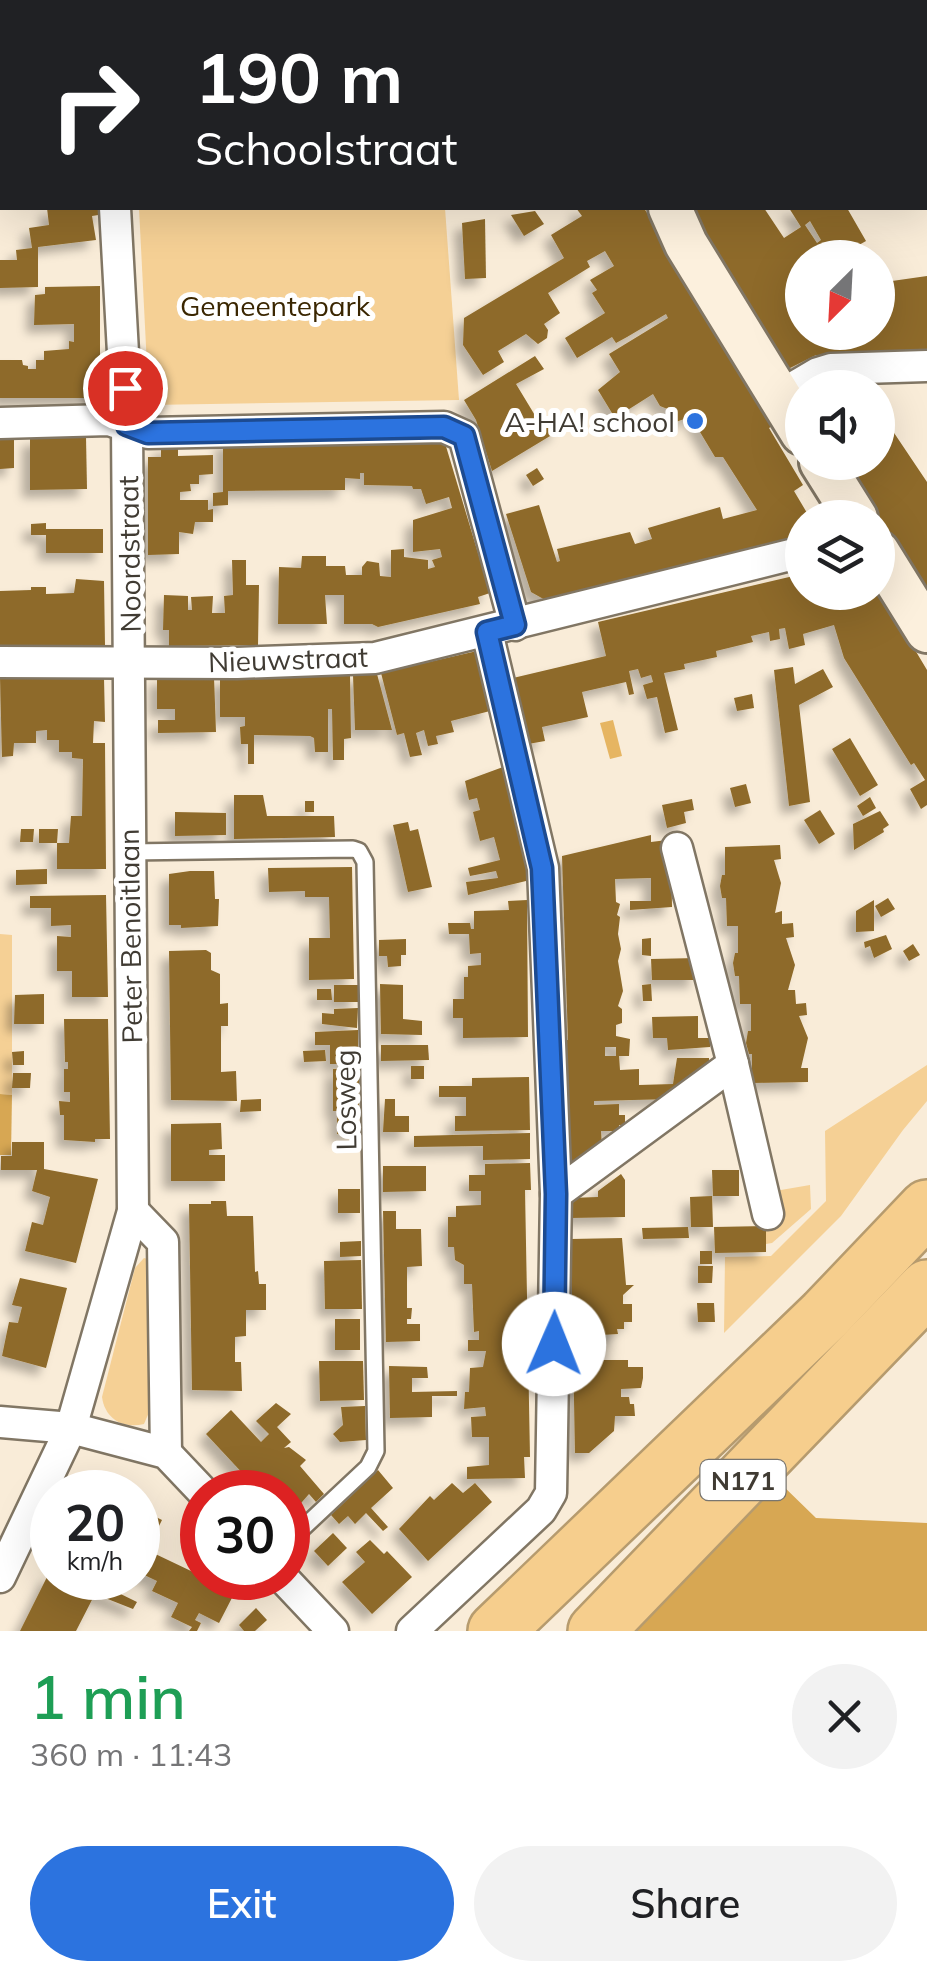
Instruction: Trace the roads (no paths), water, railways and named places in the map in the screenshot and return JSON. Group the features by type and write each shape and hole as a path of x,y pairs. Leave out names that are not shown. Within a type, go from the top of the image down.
{"highway":[{"name":"N171","path":"496,1631 825,1315 927,1208"},
{"name":"N171","path":"596,1631 927,1288"}],"street":[{"name":"Noordstraat","path":"115,210 127,425 131,661"},
{"path":"671,210 686,244 785,406"},
{"path":"779,396 818,372 831,369 927,366"},
{"path":"0,423 109,420 148,433 444,427 464,436 542,868 556,1194 551,1493 540,1510 412,1631"},
{"name":"Nieuwstraat","path":"0,662 360,660 501,629 785,556"},
{"path":"895,579 927,631"},
{"name":"Peter Benoitlaan","path":"0,1577 72,1428 133,1211 128,712 131,661"},
{"path":"677,848 768,1214"},
{"path":"556,1194 732,1064"},
{"path":"133,1211 162,1242 166,1454"},
{"path":"0,1422 72,1428 166,1454 181,1470"},
{"path":"304,1600 333,1631"}],"lane":[{"name":"Losweg","path":"129,852 352,849 366,862 376,1451 368,1467 310,1521"}],"place":[{"name":"A-HA! school","path":"695,421"}],"park label":[{"name":"Gemeentepark","path":"275,305"}]}
